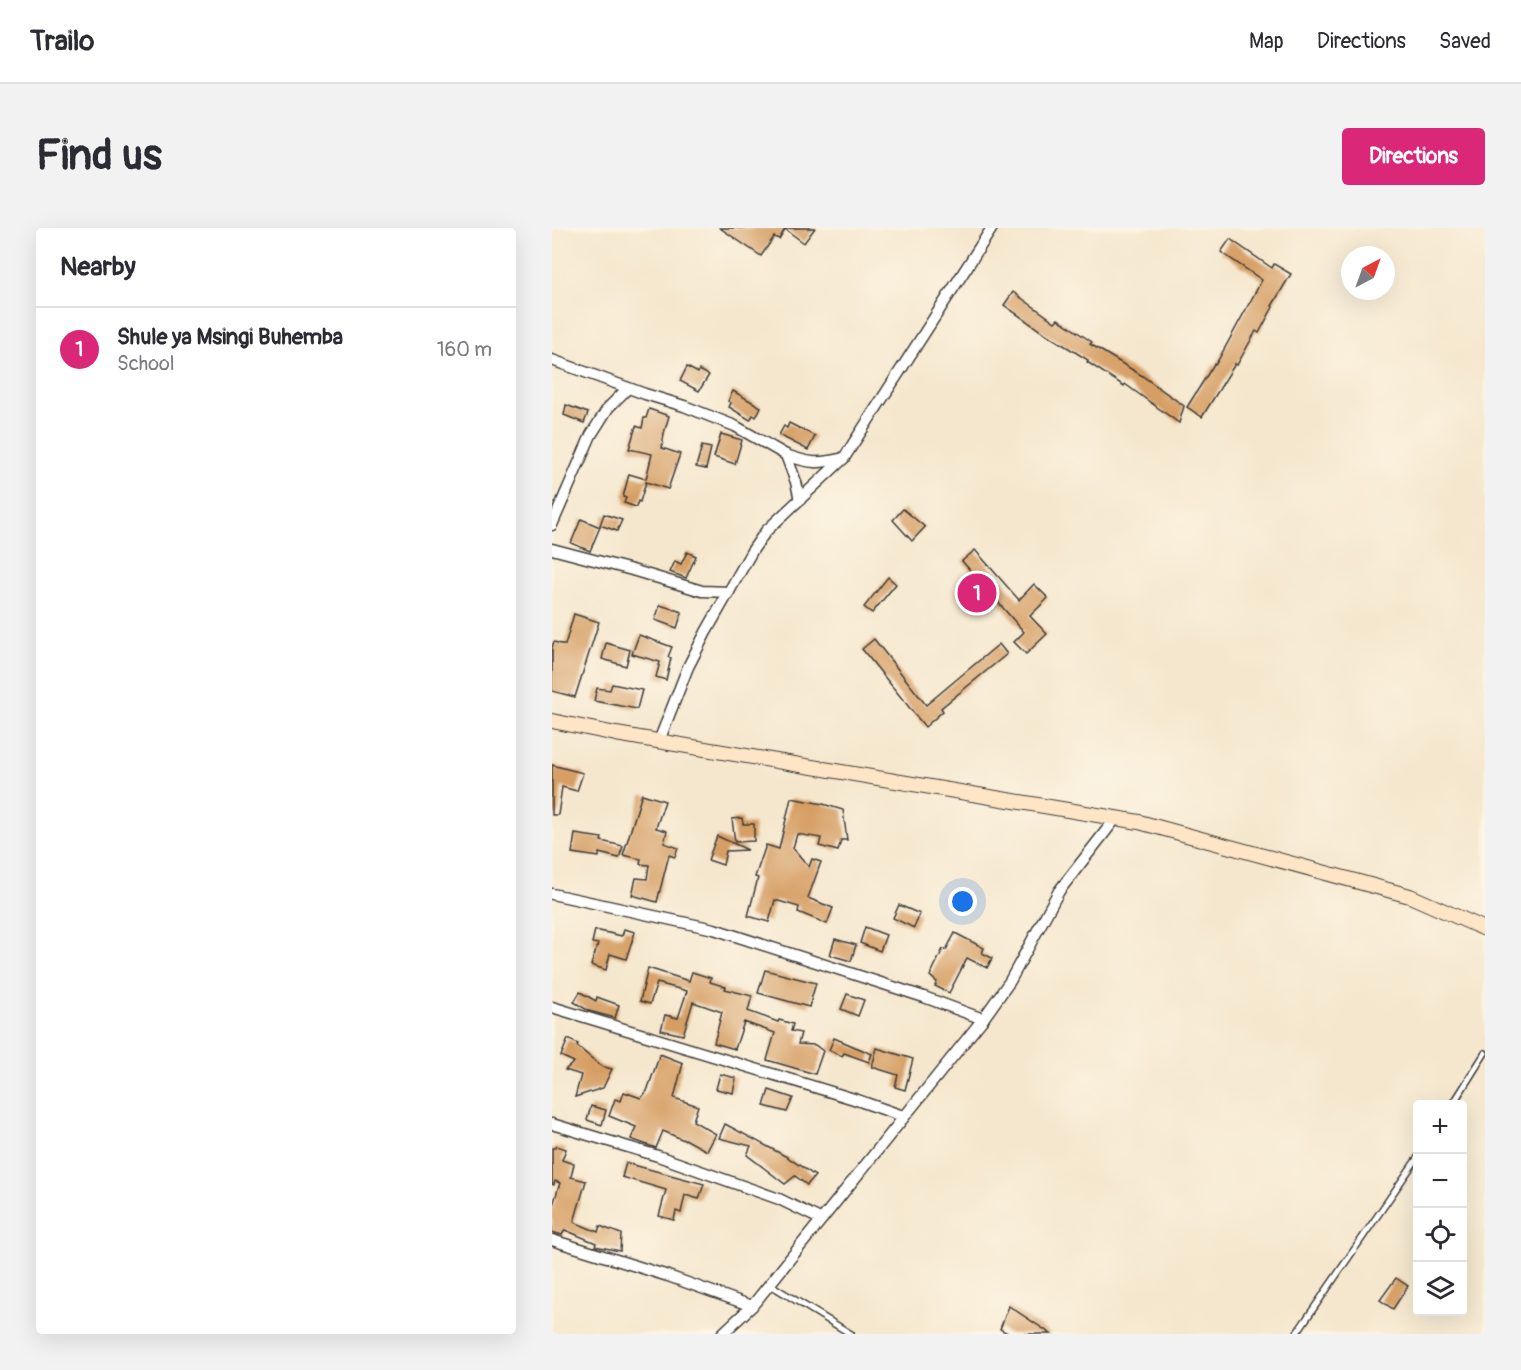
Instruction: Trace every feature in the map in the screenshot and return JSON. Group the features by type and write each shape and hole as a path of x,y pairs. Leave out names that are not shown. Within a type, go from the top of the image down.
{"main road":[{"path":"552,721 1139,822 1410,896 1485,929"}],"street":[{"path":"659,741 688,667 766,531 844,458 992,228"},
{"path":"552,360 735,426 786,455 810,463 823,463 844,458"},
{"path":"552,525 591,435 608,408 628,388"},
{"path":"786,455 800,500"},
{"path":"552,549 702,591 729,592"},
{"path":"722,1334 752,1306 983,1019 1010,981 1059,891 1116,818"},
{"path":"552,894 726,933 924,997 983,1019"},
{"path":"552,1007 903,1116"},
{"path":"552,1124 658,1156 779,1199 820,1219"},
{"path":"552,1240 668,1276 752,1306"}],"lane":[{"path":"1456,1100 1485,1053"},
{"path":"1296,1334 1413,1163"},
{"path":"769,1284 851,1334"}],"building":[{"path":"720,228 815,228 804,243 785,229 779,239 774,237 761,256"},
{"path":"1230,239 1272,268 1274,264 1291,274 1259,333 1256,331 1237,365 1235,364 1202,417 1187,407 1216,364 1262,280 1221,252"},
{"path":"1013,292 1055,322 1058,319 1092,342 1090,344 1141,375 1184,406 1179,423 1125,384 1124,386 1087,362 1088,360 1004,305"},
{"path":"687,367 698,373 699,370 709,375 699,391 680,381"},
{"path":"733,391 761,407 756,417 753,415 750,420 729,407 731,403 728,401"},
{"path":"566,405 588,413 584,423 564,415"},
{"path":"649,409 669,416 662,448 680,454 668,489 646,482 640,502 638,501 636,507 624,503 626,498 623,497 629,474 646,479 652,454 629,449 636,426 642,428"},
{"path":"789,423 815,436 808,450 779,435 784,426 787,428"},
{"path":"721,434 742,440 735,464 714,457"},
{"path":"702,446 711,448 706,469 696,467"},
{"path":"903,509 925,527 912,541 893,520"},
{"path":"604,514 622,520 617,531 600,525"},
{"path":"581,519 600,527 590,551 571,543"},
{"path":"975,550 1019,600 1034,584 1048,598 1030,616 1047,634 1026,654 1014,642 1024,632 962,561"},
{"path":"687,552 696,556 686,578 670,572 675,561 681,564"},
{"path":"888,577 896,584 872,613 864,607"},
{"path":"660,605 682,612 677,628 655,620"},
{"path":"574,614 599,622 575,697 552,691 552,647 554,642 565,645"},
{"path":"639,635 672,647 668,657 671,658 666,680 656,677 660,662 632,654"},
{"path":"874,639 926,705 999,644 1007,654 941,708 943,711 925,727 862,649"},
{"path":"606,643 630,650 626,666 602,659"},
{"path":"612,684 642,690 637,709 594,701 597,688 610,690"},
{"path":"552,765 583,773 577,791 562,787 558,815 552,815"},
{"path":"642,794 665,801 656,828 667,831 664,843 678,848 675,857 669,855 657,902 632,895 636,878 647,879 649,865 640,864 641,859 623,855"},
{"path":"791,798 843,810 847,840 841,840 838,851 819,846 821,838 797,834 793,848 809,867 812,859 821,862 808,898 833,908 827,924 798,912 799,907 775,900 769,922 748,916 758,878 755,877 766,845 779,849"},
{"path":"742,818 743,824 754,824 754,841 735,842 732,819"},
{"path":"575,834 602,838 601,841 623,846 619,858 599,853 599,857 572,853"},
{"path":"717,836 748,850 726,851 723,865 708,860"},
{"path":"899,905 920,914 914,928 893,918"},
{"path":"865,927 886,935 880,951 860,943"},
{"path":"624,929 635,932 626,959 610,954 606,970 591,965 598,944 592,943 595,930 622,936"},
{"path":"955,933 984,948 982,953 992,958 987,968 967,958 949,993 935,986 937,982 930,976 943,949 946,950"},
{"path":"835,939 856,945 851,961 830,955"},
{"path":"648,968 689,981 692,972 711,978 710,982 726,987 725,989 752,996 748,1011 778,1022 779,1020 793,1024 791,1031 801,1033 798,1044 815,1045 823,1051 815,1074 767,1060 775,1033 744,1022 735,1049 714,1043 722,1012 693,1002 683,1035 661,1030 665,1015 678,1018 687,991 657,983 650,1004 640,1001"},
{"path":"765,970 816,983 809,1007 758,993"},
{"path":"580,992 596,1001 597,997 619,1005 615,1018 589,1011 574,1002"},
{"path":"847,994 864,1000 858,1016 841,1009"},
{"path":"834,1038 872,1054 869,1062 844,1053 842,1056 829,1050"},
{"path":"568,1039 578,1044 577,1046 601,1066 612,1069 603,1088 575,1097 581,1075 565,1070 574,1062 561,1056"},
{"path":"877,1048 913,1059 905,1090 895,1087 898,1075 872,1067"},
{"path":"660,1054 683,1063 674,1098 698,1106 693,1121 716,1134 707,1151 685,1139 663,1131 656,1148 631,1139 636,1127 609,1116 615,1099 621,1101 624,1092 641,1098 647,1091"},
{"path":"720,1074 736,1078 733,1093 716,1089"},
{"path":"769,1090 793,1098 787,1112 764,1106"},
{"path":"591,1106 606,1110 602,1125 587,1120"},
{"path":"725,1124 787,1157 815,1176 807,1185 795,1176 785,1184 747,1155 751,1146 719,1138"},
{"path":"556,1146 566,1149 562,1160 574,1164 571,1177 586,1181 574,1222 598,1232 600,1226 621,1234 620,1251 595,1246 596,1243 565,1230 562,1235 552,1232 552,1208 560,1183 555,1181 554,1185 552,1184 552,1148"},
{"path":"626,1163 704,1184 699,1199 685,1195 681,1213 676,1211 674,1220 659,1216 666,1190 622,1177"},
{"path":"1396,1278 1408,1286 1393,1309 1380,1300"},
{"path":"1009,1306 1051,1334 1009,1334 1000,1329"}],"place":[{"name":"Shule ya Msingi Buhemba","path":"977,593"}]}
